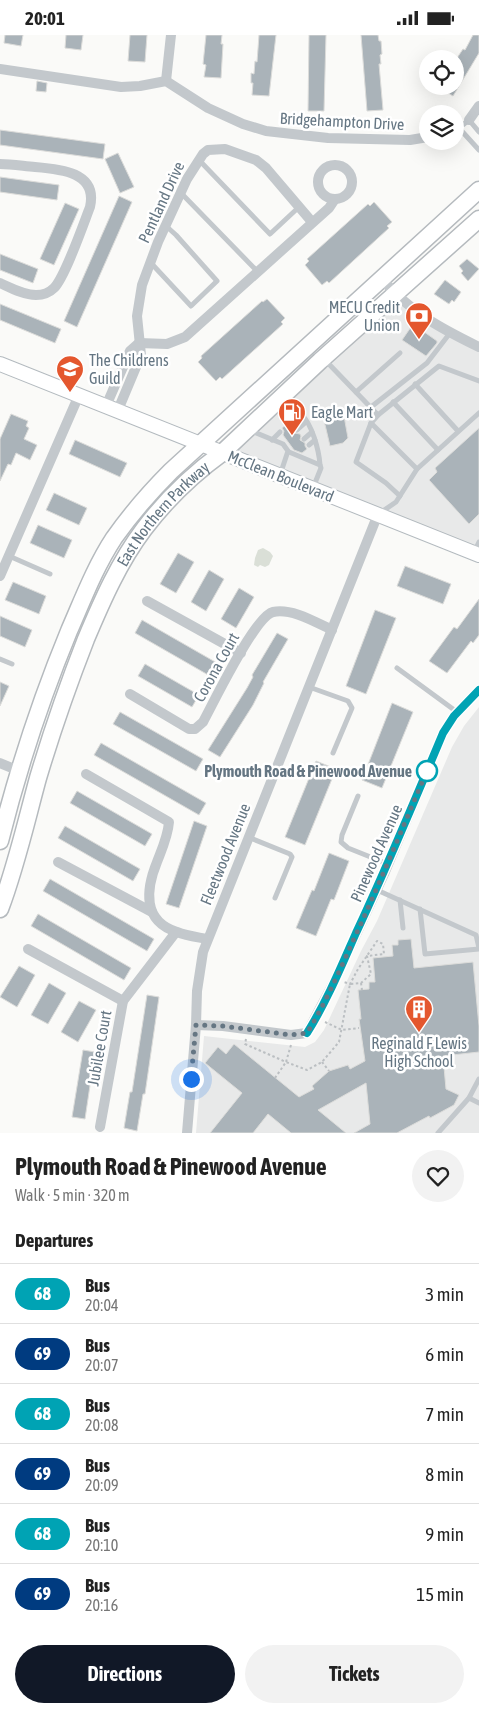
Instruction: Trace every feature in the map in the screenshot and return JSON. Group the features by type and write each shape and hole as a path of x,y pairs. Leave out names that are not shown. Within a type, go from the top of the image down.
{"main road":[{"name":"East Northern Parkway","path":"0,841 19,771 46,688 98,565 133,512 155,487 200,444 479,190"},
{"name":"East Northern Parkway","path":"0,909 11,878 38,779 62,704 105,594 127,554 148,523 207,464 222,453 324,358 479,219"}],"street":[{"path":"0,69 120,87 140,86 166,81 172,35"},
{"name":"Bridgehampton Drive","path":"166,81 208,108 243,124 266,131 328,138 419,138"},
{"path":"468,120 479,105"},
{"name":"Pentland Drive","path":"139,343 136,316 142,285 150,262 198,159 208,150 225,149 250,157 266,168 312,222"},
{"path":"0,164 64,170 83,180 91,192 92,199 70,256 55,287 47,293 35,295 0,283"},
{"path":"112,408 130,351 139,343 167,344 184,337 329,208 335,199"},
{"path":"382,279 395,295 407,305 450,333 479,347"},
{"name":"McClean Boulevard","path":"1,365 313,489 477,550"},
{"path":"0,576 79,395"},
{"name":"Fleetwood Avenue","path":"187,1133 198,977 207,939 378,514"},
{"path":"148,601 241,653"},
{"name":"Corona Court","path":"130,694 189,729 195,729 203,722 241,653 266,615 273,612 299,615 332,629"},
{"name":"Pinewood Avenue","path":"196,1025 223,1026 291,1035 307,1033 334,982 377,890 443,733 457,712 479,690"},
{"path":"0,763 19,771"},
{"path":"86,774 169,821 168,833 148,893 152,912"},
{"path":"58,862 152,912 164,925 176,932 207,939"},
{"name":"Jubilee Court","path":"100,1127 123,1001 176,932"},
{"path":"28,949 123,1001"}],"lane":[{"path":"464,123 468,120 479,132"},
{"path":"464,135 479,150"},
{"path":"198,159 270,234 299,207"},
{"path":"181,193 257,271"},
{"path":"150,262 192,307 217,281 166,226"},
{"path":"371,407 427,363 450,333"},
{"path":"356,392 400,353"},
{"path":"324,358 378,415"},
{"path":"400,496 386,483 356,462 371,423 393,402 439,366 479,381"},
{"path":"415,384 458,431"},
{"path":"278,400 302,414 312,432 319,453 321,468 313,489"},
{"path":"393,402 438,450"},
{"path":"378,514 396,502 417,469 479,413"},
{"path":"291,423 302,414"},
{"path":"297,430 306,423"},
{"path":"371,423 417,469"},
{"path":"247,429 272,439 284,441 290,451 320,465"},
{"path":"272,439 280,432"},
{"path":"304,439 312,432"},
{"path":"309,445 315,440"},
{"path":"280,476 290,451"},
{"path":"9,555 50,574"},
{"path":"0,659 12,664"},
{"path":"397,668 457,712"},
{"path":"309,687 348,701 352,708 333,753"},
{"path":"358,796 341,842 348,848 388,864"},
{"path":"248,837 290,854 292,857 275,899"},
{"path":"377,890 420,909 476,935 479,949 425,954 420,909"},
{"path":"400,900 403,928"},
{"path":"438,1133 470,1098 479,1079"},
{"path":"470,1098 479,1103"}],"path":[{"path":"246,1039 245,1044 306,1070 322,1061 339,1042 350,985 358,969 377,941 383,944 384,956 367,956"},
{"path":"367,956 370,974"},
{"path":"343,981 350,985 361,983 370,974 374,974"},
{"path":"361,983 362,990"},
{"path":"325,1022 342,1030 360,1028"},
{"path":"275,1077 286,1062 291,1044"},
{"path":"322,1061 329,1071"}],"shaded area":[{"path":"389,287 447,331 479,345 479,553 214,447"},
{"path":"263,548 273,556 269,565 265,567 260,565 258,567 254,565 255,558 258,550"},
{"path":"479,707 479,1133 196,1133 204,1036 305,1047 315,1042 324,1030 377,921 452,747 464,726"}],"building":[{"path":"5,35 23,35 21,46 4,43"},
{"path":"66,35 83,35 81,50 65,48"},
{"path":"130,35 147,35 145,62 128,61"},
{"path":"206,35 222,35 221,78 204,77 206,65 203,64"},
{"path":"259,35 276,35 269,96 252,95 253,83 251,83 251,73 254,74 255,61 257,62"},
{"path":"309,35 326,35 324,111 308,111"},
{"path":"361,35 378,35 379,41 381,41 382,54 380,55 381,64 379,64 383,110 367,111"},
{"path":"473,35 479,35 479,53 464,78 464,50 462,50 463,49 465,50"},
{"path":"37,81 47,83 46,92 36,91"},
{"path":"0,130 105,144 103,159 0,145"},
{"path":"118,153 134,187 120,193 105,159"},
{"path":"0,177 59,185 57,200 0,192"},
{"path":"119,196 132,202 77,327 64,321"},
{"path":"374,202 392,222 387,226 389,228 329,283 327,281 322,285 305,265 309,261 307,259 368,204 370,206"},
{"path":"65,203 79,209 54,265 40,259"},
{"path":"0,254 38,269 33,283 0,270"},
{"path":"467,259 479,269 468,281 461,273 463,271 459,266"},
{"path":"445,280 461,292 454,302 452,300 449,304 434,294"},
{"path":"267,299 285,318 281,322 283,324 222,379 220,377 216,381 198,362 202,358 201,356 262,301"},
{"path":"0,304 61,329 55,343 0,320"},
{"name":"MECU Credit Union","path":"413,324 437,341 426,356 402,340"},
{"path":"332,411 344,416 348,438 343,443 330,446 322,412"},
{"path":"11,414 28,421 26,426 29,428 24,439 37,445 30,460 16,453 11,465 8,464 0,481 0,439"},
{"name":"Eagle Mart","path":"287,424 289,427 294,427 294,433 300,434 300,440 305,443 307,449 302,453 294,450 283,435 284,431 282,428"},
{"path":"479,428 479,514 469,524 429,480 437,472 435,468"},
{"path":"75,440 127,463 120,477 69,454"},
{"path":"54,493 87,508 79,525 46,510"},
{"path":"38,525 72,540 64,558 30,543"},
{"path":"178,553 194,562 176,593 160,584"},
{"path":"405,566 451,584 443,604 397,586"},
{"path":"209,570 224,579 206,611 191,602"},
{"path":"13,582 46,596 39,614 5,600"},
{"path":"239,588 254,597 236,628 221,619"},
{"path":"479,599 479,635 473,643 471,641 447,673 429,661 454,627 457,629"},
{"path":"375,610 396,618 366,694 346,686"},
{"path":"0,616 32,630 25,647 0,636"},
{"path":"142,620 217,663 210,676 135,633"},
{"path":"277,633 288,639 263,682 253,705 220,757 208,750 247,688 253,677 252,675"},
{"path":"145,664 199,695 192,707 138,676"},
{"path":"0,682 9,686 0,706"},
{"path":"392,703 413,712 382,788 362,780"},
{"path":"120,712 203,759 196,771 113,724"},
{"path":"101,743 206,803 199,815 94,755"},
{"path":"316,761 336,769 305,845 285,837"},
{"path":"77,791 152,834 145,846 70,803"},
{"path":"194,821 207,826 179,908 166,904"},
{"path":"65,826 140,869 133,881 58,838"},
{"path":"329,853 349,861 334,900 331,899 316,936 296,928 312,890 314,891"},
{"path":"50,879 154,939 147,951 43,891"},
{"path":"38,914 131,968 124,980 31,926"},
{"name":"Reginald F Lewis High School","path":"411,939 414,968 473,962 479,1026 479,1052 443,1056 446,1089 459,1095 454,1105 397,1133 354,1133 370,1124 366,1083 318,1110 346,1133 291,1133 268,1114 253,1133 210,1133 242,1093 205,1063 218,1047 226,1054 234,1044 299,1097 314,1089 312,1086 329,1071 348,1065 350,1069 365,1061 359,1019 361,1019 358,990 369,989 369,982 375,982 373,958 393,956 392,945 398,945 398,940"},
{"path":"19,966 35,975 17,1007 0,997"},
{"path":"49,983 66,993 48,1024 31,1015"},
{"path":"147,995 159,997 145,1094 143,1094 137,1131 124,1128 130,1092 132,1092"},
{"path":"79,1001 96,1010 78,1042 61,1032"},
{"path":"83,1050 95,1052 85,1119 72,1117"}],"bus line":[{"name":"68","path":"307,1033 334,982 384,874 443,733 454,716 479,690"}],"place":[{"name":"MECU Credit Union","path":"419,340"},
{"name":"The Childrens Guild","path":"70,393"},
{"name":"Eagle Mart","path":"292,436"},
{"name":"Plymouth Road & Pinewood Avenue","path":"427,771"},
{"name":"Reginald F Lewis High School","path":"419,1033"}],"route":[{"path":"191,1079 196,1025 223,1026 291,1035 307,1033 334,982 384,874 429,766 427,771"}]}
